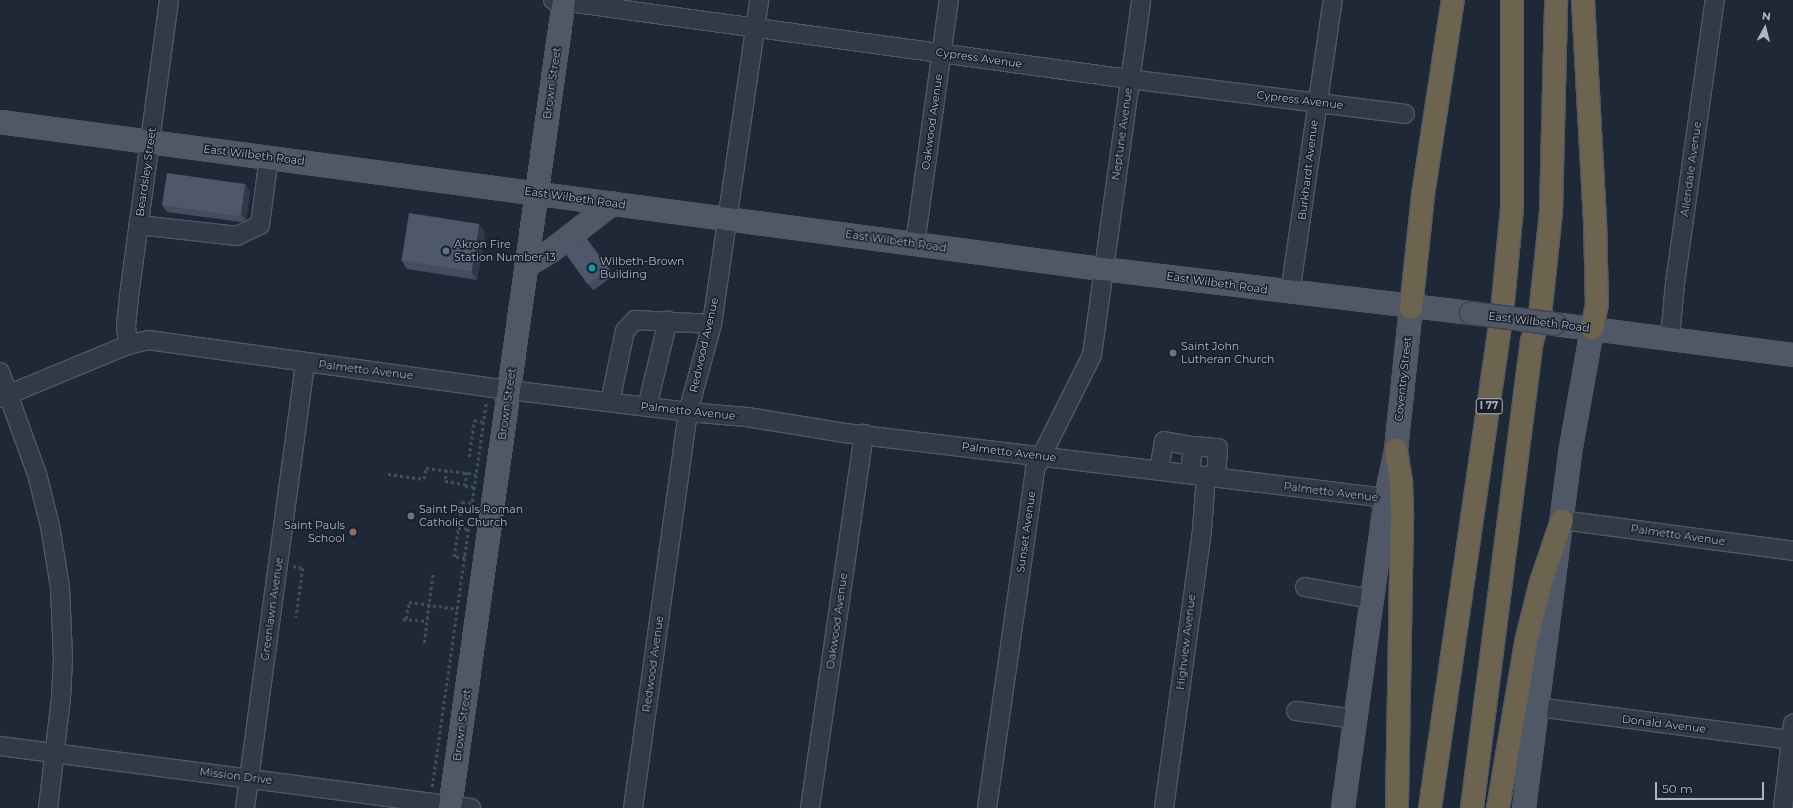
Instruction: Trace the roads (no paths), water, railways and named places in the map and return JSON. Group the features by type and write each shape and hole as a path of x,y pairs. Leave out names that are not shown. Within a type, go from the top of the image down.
{"highway":[{"path":"1411,308 1423,195 1453,0"},
{"name":"I 77","path":"1430,808 1502,312 1512,208 1512,0"},
{"path":"1472,808 1532,341 1540,315 1551,212 1556,0"},
{"path":"1583,0 1596,219 1597,304 1592,329"},
{"path":"1396,450 1401,483 1402,518 1397,808"},
{"path":"1498,808 1526,642 1541,582 1562,520"}],"main road":[{"name":"Brown Street","path":"457,807 509,390 537,192 560,0"},
{"name":"East Wilbeth Road","path":"0,122 1290,293 1670,338 1793,355"},
{"path":"526,266 551,251 613,203"},
{"name":"Coventry Street","path":"1343,808 1386,498 1396,450 1411,308"},
{"path":"1524,808 1570,453 1592,329"}],"street":[{"name":"Beardsley Street","path":"128,345 126,325 169,0"},
{"name":"Cypress Avenue","path":"560,0 1129,79 1405,114"},
{"name":"Redwood Avenue","path":"633,808 688,412 712,324 759,0"},
{"name":"Oakwood Avenue","path":"915,244 949,0"},
{"name":"Neptune Avenue","path":"1102,268 1141,0"},
{"name":"Burkhardt Avenue","path":"1290,293 1333,0"},
{"name":"Allendale Avenue","path":"1670,338 1675,283 1715,0"},
{"path":"139,225 237,236 260,225 269,157"},
{"name":"Sunset Avenue","path":"987,808 1035,470 1041,455 1092,355 1102,268"},
{"path":"610,402 625,331 635,320 668,320 712,324"},
{"path":"646,407 668,320"},
{"name":"Palmetto Avenue","path":"5,396 128,345 148,340 509,390 688,412 746,416 864,434 1386,498"},
{"name":"Greenlawn Avenue","path":"245,808 305,362"},
{"path":"0,372 5,396 37,474 58,567 63,658 56,753 48,808"},
{"name":"Oakwood Avenue","path":"810,808 864,434"},
{"path":"1160,470 1164,441 1193,446 1218,448 1204,476"},
{"path":"1193,446 1204,476"},
{"name":"Highview Avenue","path":"1164,808 1202,530 1204,476"},
{"name":"Palmetto Avenue","path":"1562,520 1793,550"},
{"path":"1305,587 1372,599"},
{"name":"Donald Avenue","path":"1537,707 1792,732"},
{"path":"1296,712 1355,719"},
{"path":"1783,808 1792,732"},
{"name":"Mission Drive","path":"0,746 249,777 457,807"}],"place":[{"name":"Akron Fire Station Number 13","path":"446,251"},
{"name":"Wilbeth-Brown Building","path":"592,268"},
{"name":"Saint John Lutheran Church","path":"1173,353"},
{"name":"Saint Pauls Roman Catholic Church","path":"411,516"},
{"name":"Saint Pauls School","path":"353,532"}]}
